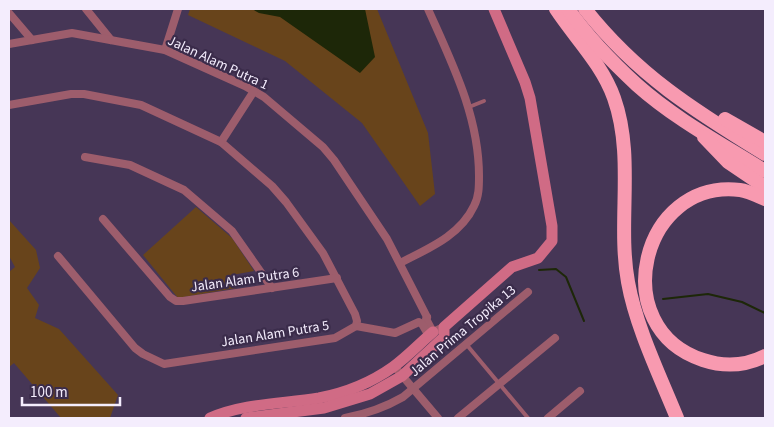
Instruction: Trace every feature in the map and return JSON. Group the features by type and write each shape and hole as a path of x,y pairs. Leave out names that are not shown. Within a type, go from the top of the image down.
{"highway":[{"path":"556,9 600,70 613,96 622,135 624,244 628,283 638,318 676,418"},
{"path":"568,9 602,51 638,86 697,128 765,171"},
{"path":"585,9 612,41 634,63 681,101 765,154"},
{"path":"681,101 706,108 765,142"},
{"path":"697,128 728,162 765,187"},
{"path":"765,199 741,190 715,190 699,195 681,205 668,217 650,246 645,264 644,289 649,308 659,327 674,345 693,356 714,364 736,365 765,356"}],"street":[{"path":"86,9 111,40"},
{"path":"165,50 178,9"},
{"path":"400,263 456,231 475,206 479,191 479,166 475,133 469,107 428,9"},
{"path":"210,418 238,408 320,397 366,383 394,366 512,267 538,258 552,240 552,226 530,98 494,9"},
{"path":"9,13 32,40"},
{"name":"Jalan Alam Putra 1","path":"9,44 72,33 165,50 254,91 278,108 323,147 334,160 380,227 427,317 426,319 436,331"},
{"path":"221,142 254,91"},
{"path":"9,105 72,94 84,94 141,105 221,142 272,186 286,202 323,253 357,318 356,326 395,333 419,322 444,337 402,376 370,394 324,408 246,418"},
{"path":"85,157 130,165 184,190 232,231 272,288"},
{"name":"Jalan Alam Putra 6","path":"103,219 176,301 337,278"},
{"name":"Jalan Alam Putra 5","path":"58,256 136,348 142,354 164,364 328,340 340,336 356,326"},
{"name":"Jalan Prima Tropika 13","path":"345,418 363,417 403,397 528,292"},
{"path":"458,418 555,338"},
{"path":"394,366 438,418"},
{"path":"548,418 580,390"}],"lane":[{"path":"469,107 484,101"},
{"path":"466,344 528,418"}],"shaded area":[{"path":"190,9 377,9 428,133 435,194 420,206 362,123 285,61 188,15"},
{"path":"252,9 365,9 375,57 360,73 280,17 259,13"},
{"path":"196,207 232,238 254,271 232,275 236,288 178,298 143,255"},
{"path":"9,220 36,250 40,268 27,288 39,305 35,318 59,329 118,395 110,418 61,418 14,363 9,367 9,272 15,267 9,256"}],"waterway":[{"path":"539,270 556,269 566,277 584,321"},
{"path":"663,299 708,294 742,302 765,313"}]}
